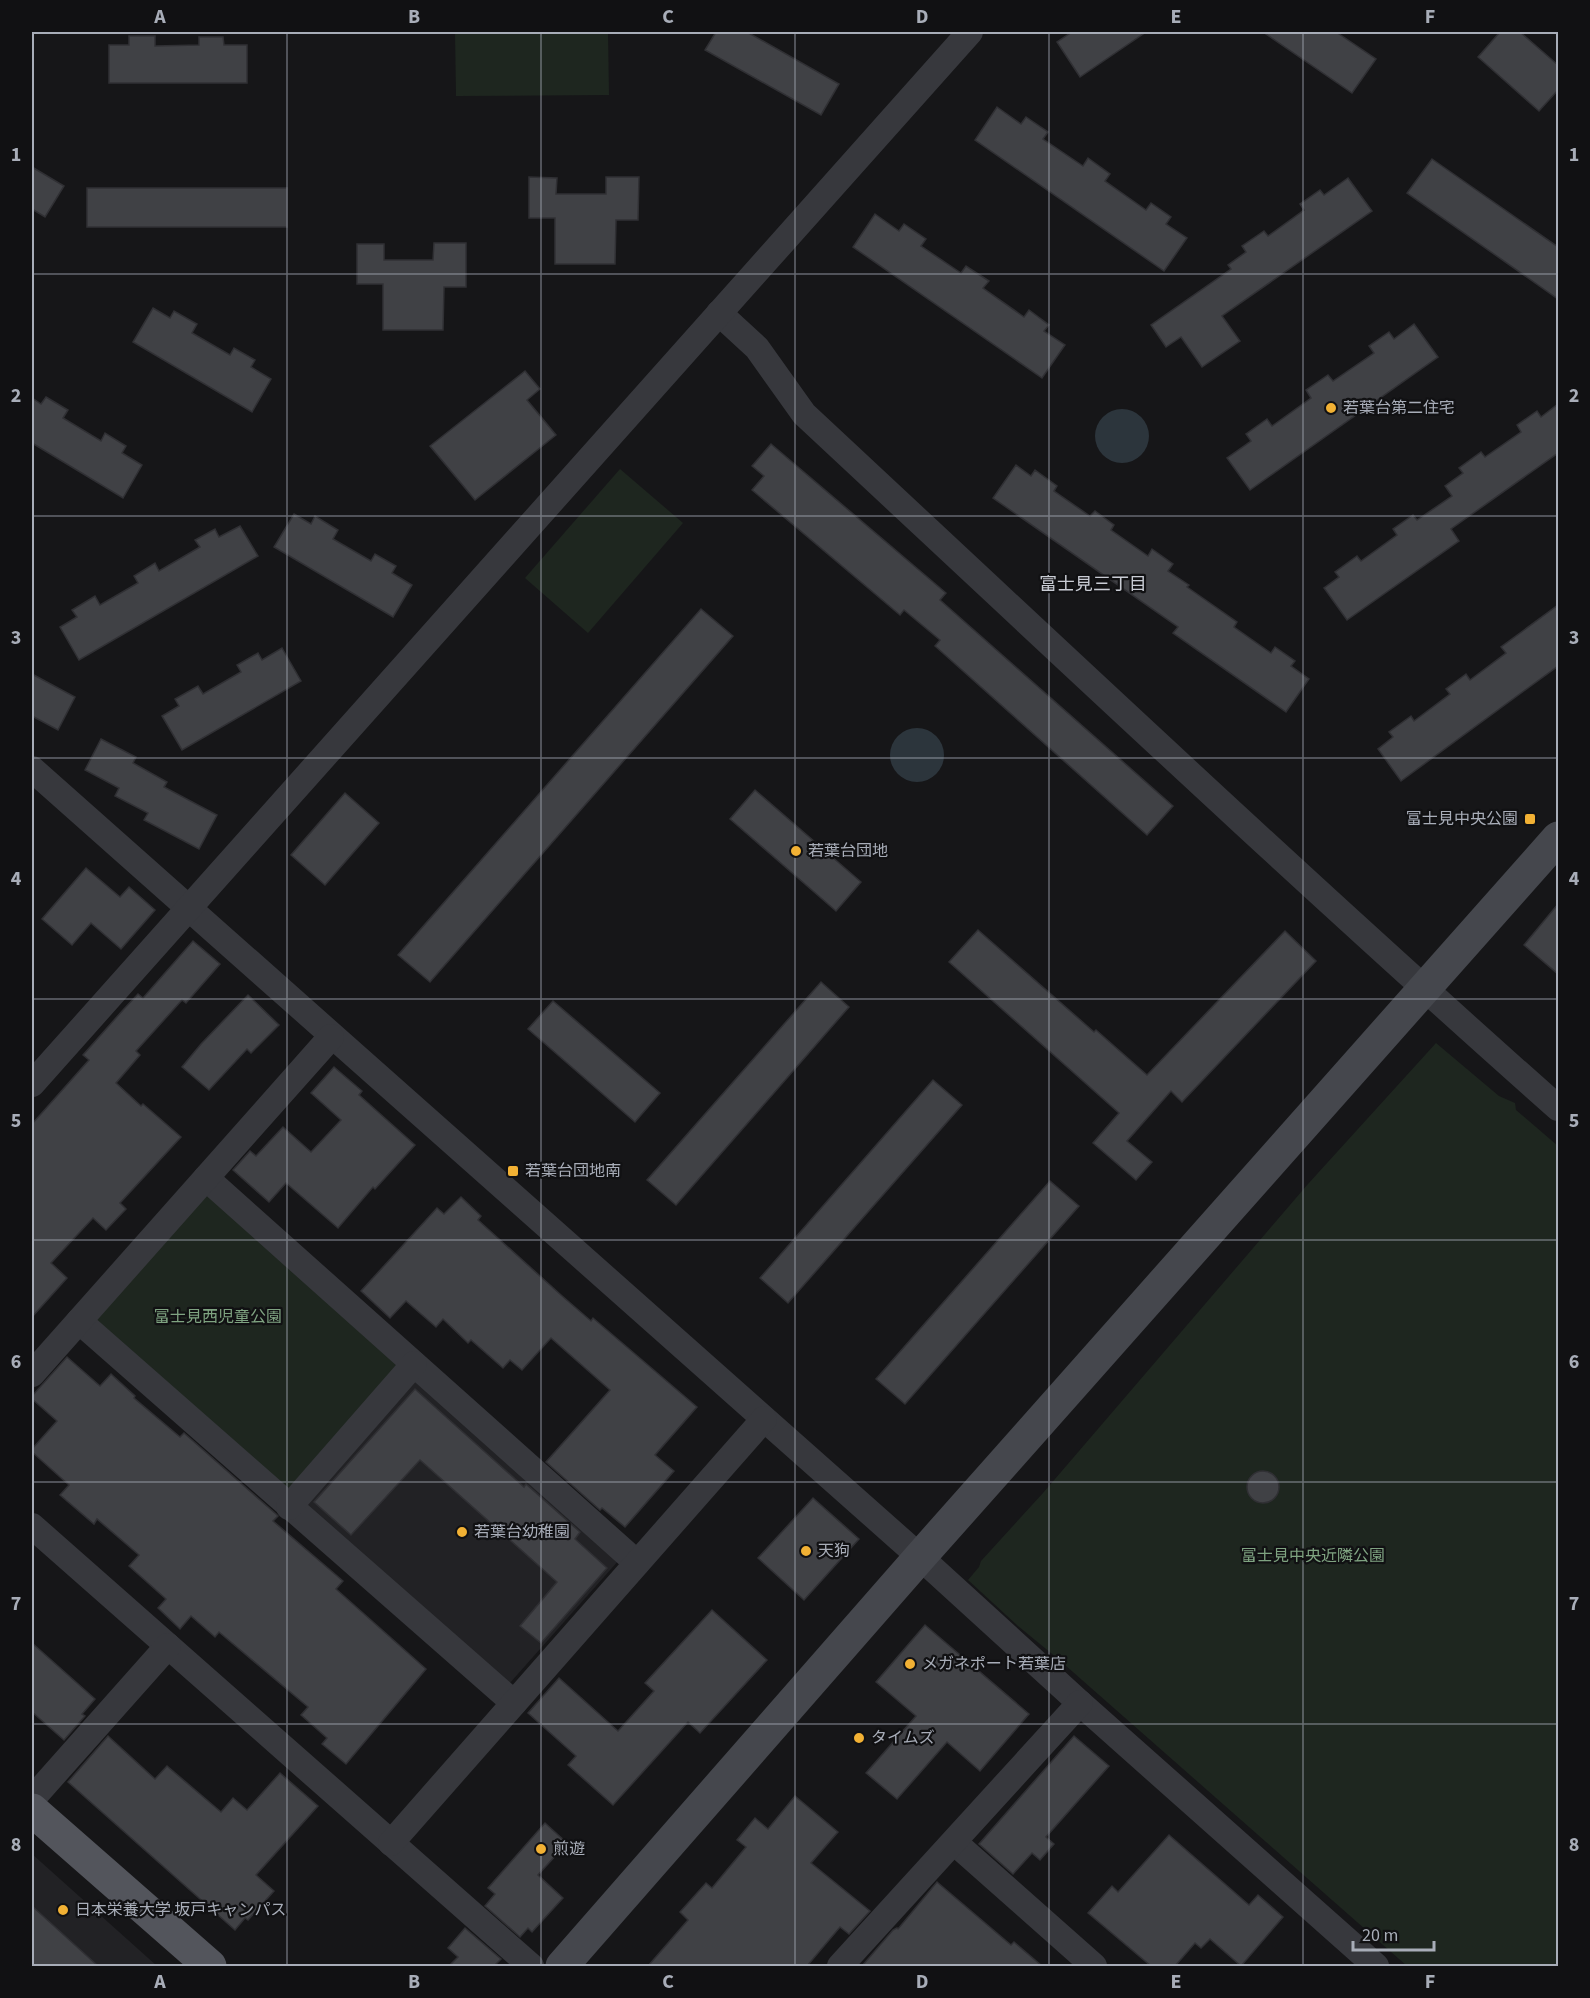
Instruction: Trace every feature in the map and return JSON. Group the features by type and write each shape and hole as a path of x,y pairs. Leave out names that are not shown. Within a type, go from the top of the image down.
{"main road":[{"path":"32,1810 210,1966"}],"street":[{"path":"32,1084 970,32"},
{"path":"719,313 757,348 804,414 1424,989 1558,1108"},
{"path":"35,780 189,908 331,1037 920,1557 1080,1703 1377,1966"},
{"path":"562,1966 920,1557 1558,838"},
{"path":"32,1374 331,1037"},
{"path":"206,1178 637,1563"},
{"path":"79,1321 514,1703"},
{"path":"290,1507 414,1364"},
{"path":"391,1843 764,1419"},
{"path":"32,1526 531,1966"},
{"path":"32,1799 168,1646"},
{"path":"840,1966 1080,1703"},
{"path":"954,1842 1094,1966"}],"shaded area":[{"path":"1122,409 1132,411 1141,417 1147,426 1149,436 1147,446 1141,455 1132,461 1122,463 1112,461 1103,455 1097,446 1095,436 1097,426 1103,417 1112,411"},
{"path":"917,728 927,730 936,736 942,745 944,755 942,765 936,774 927,780 917,782 907,780 898,774 892,765 890,755 892,745 898,736 907,730"},
{"name":"若葉台幼稚園","path":"415,1380 619,1560 509,1684 306,1505"},
{"name":"日本栄養大学 坂戸キャンパス","path":"32,1854 157,1966 32,1966"}],"green space":[{"path":"455,32 608,32 609,95 456,96"},
{"path":"620,469 683,523 588,633 525,578"},
{"name":"富士見中央近隣公園","path":"1436,1043 1499,1096 1515,1103 1516,1110 1558,1146 1558,1966 1407,1966 968,1580 981,1561 1043,1493 1308,1184"},
{"name":"富士見西児童公園","path":"206,1178 414,1364 289,1507 79,1321"}],"building":[{"path":"716,32 747,32 839,84 821,115 705,50"},
{"path":"1072,32 1146,32 1080,77 1057,42"},
{"path":"1263,32 1336,32 1376,59 1352,93"},
{"path":"1500,32 1520,32 1558,65 1558,90 1539,111 1478,57"},
{"path":"129,36 155,36 155,46 199,45 199,37 223,37 224,45 247,45 247,83 109,83 109,45 129,45"},
{"path":"997,107 1021,124 1026,117 1048,132 1043,139 1083,166 1088,158 1110,174 1105,181 1146,210 1151,203 1171,217 1166,224 1187,238 1164,271 975,140"},
{"path":"1432,159 1558,247 1558,299 1407,193"},
{"path":"32,167 64,186 45,217 32,209"},
{"path":"529,177 557,178 556,194 606,194 606,177 639,177 638,220 616,220 615,264 555,264 555,218 529,218"},
{"path":"1348,178 1372,211 1222,316 1240,341 1202,367 1181,337 1166,347 1151,325 1231,269 1228,265 1246,252 1242,246 1264,231 1268,236 1304,210 1300,204 1320,190 1324,195"},
{"path":"87,188 287,188 287,227 87,227"},
{"path":"875,214 899,231 904,224 926,239 921,246 961,273 966,266 989,281 983,288 1024,317 1029,310 1049,325 1044,331 1065,345 1042,378 853,247"},
{"path":"434,243 466,243 466,287 444,287 443,330 383,330 383,284 357,284 357,244 384,244 384,260 433,260"},
{"path":"153,308 170,318 174,311 197,324 192,333 230,355 234,348 255,360 251,367 271,379 252,412 133,342"},
{"name":"若葉台第二住宅","path":"1414,324 1438,357 1250,490 1227,458 1251,441 1246,434 1267,419 1272,426 1311,398 1306,390 1328,375 1333,381 1374,353 1369,346 1389,332 1394,339"},
{"path":"525,371 540,389 527,400 556,435 475,500 430,446"},
{"path":"46,397 68,410 63,418 101,441 105,433 126,446 122,453 142,465 123,498 32,443 32,398 41,404"},
{"path":"1558,404 1558,453 1451,529 1459,541 1347,620 1324,588 1339,577 1335,572 1357,556 1361,561 1397,535 1393,529 1413,515 1417,520 1452,496 1445,486 1463,473 1459,468 1481,452 1485,457 1521,432 1517,425 1537,411 1541,417"},
{"path":"771,444 946,593 940,600 1173,806 1147,835 935,646 940,640 904,610 900,615 752,490 764,476 752,466"},
{"path":"1016,465 1031,476 1035,470 1057,486 1054,491 1090,516 1095,511 1114,525 1111,530 1148,556 1152,549 1173,564 1168,571 1237,622 1234,627 1271,653 1275,647 1295,661 1291,666 1309,679 1286,712 1173,633 1178,627 993,498"},
{"path":"294,514 311,524 315,516 338,530 333,539 371,561 375,554 396,566 392,573 412,585 393,617 274,547"},
{"path":"240,526 258,556 79,660 60,627 77,617 72,610 95,596 100,605 138,583 134,576 155,563 159,571 200,547 195,540 215,529 219,537"},
{"path":"1558,605 1558,666 1401,781 1378,749 1393,737 1389,732 1411,716 1414,721 1450,694 1446,689 1466,674 1470,680 1506,653 1501,647"},
{"path":"701,609 733,636 430,982 398,955"},
{"path":"282,648 301,681 182,750 162,716 179,706 175,699 198,686 203,694 241,672 237,665 258,653 262,660"},
{"path":"32,674 75,697 58,730 32,716"},
{"path":"101,739 136,757 133,763 167,782 164,787 217,815 199,849 144,820 148,813 115,796 119,788 85,770"},
{"name":"若葉台団地","path":"755,790 861,882 836,911 730,819"},
{"path":"345,793 379,823 325,885 291,855"},
{"path":"86,868 120,897 129,887 155,910 121,949 91,923 72,945 42,919"},
{"path":"1558,904 1558,974 1524,945"},
{"path":"978,930 1094,1032 1096,1030 1147,1075 1285,931 1316,961 1182,1102 1171,1091 1127,1141 1152,1162 1136,1180 1093,1143 1119,1113 949,962"},
{"path":"193,941 220,964 186,1003 182,1000 136,1051 140,1055 116,1083 181,1137 120,1203 126,1209 106,1230 93,1218 51,1263 67,1278 32,1317 32,1124 89,1060 83,1055 138,994 143,998"},
{"path":"821,982 849,1007 676,1205 647,1180"},
{"path":"248,995 279,1025 251,1053 247,1049 209,1090 182,1067"},
{"path":"553,1001 660,1093 635,1122 528,1029"},
{"path":"334,1067 362,1091 359,1095 415,1145 375,1189 373,1187 338,1228 286,1183 269,1202 233,1170 250,1151 256,1156 283,1127 311,1152 341,1120 311,1093"},
{"path":"933,1080 962,1105 788,1303 760,1278"},
{"path":"1050,1181 1079,1206 905,1404 876,1379"},
{"path":"461,1197 481,1216 478,1220 561,1295 591,1321 593,1318 697,1407 655,1455 674,1471 625,1527 602,1508 600,1510 546,1462 610,1390 551,1338 522,1370 510,1360 503,1368 471,1340 468,1343 443,1319 436,1327 406,1301 390,1318 361,1291 437,1208 444,1214"},
{"path":"67,1357 100,1386 111,1374 135,1396 134,1398 180,1437 184,1433 276,1514 278,1516 273,1521 343,1581 336,1589 426,1669 346,1764 322,1744 327,1738 301,1715 308,1707 219,1632 215,1637 191,1616 180,1629 158,1608 166,1599 129,1566 139,1555 97,1519 94,1524 60,1495 69,1485 32,1452 32,1449 57,1421 32,1399 32,1396"},
{"path":"415,1389 524,1487 526,1484 580,1532 575,1539 607,1568 541,1643 520,1626 557,1582 420,1460 351,1535 314,1502"},
{"path":"1263,1471 1275,1475 1279,1487 1275,1499 1263,1503 1251,1499 1247,1487 1251,1475"},
{"path":"813,1498 859,1539 804,1600 758,1558"},
{"path":"712,1610 767,1660 700,1733 688,1722 613,1805 568,1765 576,1756 528,1713 559,1678 618,1731 654,1691 645,1683"},
{"path":"925,1625 1029,1714 980,1771 947,1742 897,1799 866,1773 916,1716 876,1682"},
{"path":"32,1643 95,1699 82,1714 85,1716 64,1740 32,1712"},
{"path":"108,1736 155,1779 167,1766 221,1812 233,1798 247,1810 280,1773 318,1806 256,1875 274,1891 248,1920 245,1918 235,1930 68,1782"},
{"path":"1074,1736 1109,1766 1046,1837 1054,1844 1040,1860 1032,1853 1013,1874 979,1844"},
{"path":"795,1796 838,1832 811,1863 870,1911 849,1934 840,1927 807,1966 648,1966 688,1920 680,1912 706,1883 712,1888 746,1847 737,1840 755,1818 768,1829"},
{"path":"545,1823 567,1843 538,1875 563,1898 532,1932 528,1928 520,1937 485,1906 495,1894 488,1888"},
{"path":"1169,1835 1249,1905 1258,1895 1283,1917 1241,1966 1210,1939 1201,1948 1195,1943 1175,1966 1151,1966 1088,1913 1112,1886 1118,1892"},
{"path":"937,1882 1011,1945 1014,1942 1042,1966 862,1966 893,1930 898,1929"},
{"path":"32,1906 98,1966 32,1966"},
{"path":"465,1928 501,1959 494,1966 449,1966 458,1957 448,1948"}],"place":[{"name":"若葉台第二住宅","path":"1331,408"},
{"name":"富士見中央公園","path":"1530,819"},
{"name":"若葉台団地","path":"796,851"},
{"name":"若葉台団地南","path":"513,1171"},
{"name":"若葉台幼稚園","path":"462,1532"},
{"name":"天狗","path":"806,1551"},
{"name":"メガネポート若葉店","path":"910,1664"},
{"name":"タイムズ","path":"859,1738"},
{"name":"煎遊","path":"541,1849"},
{"name":"日本栄養大学 坂戸キャンパス","path":"63,1910"}],"district":[{"name":"富士見三丁目","path":"1093,584"}]}
